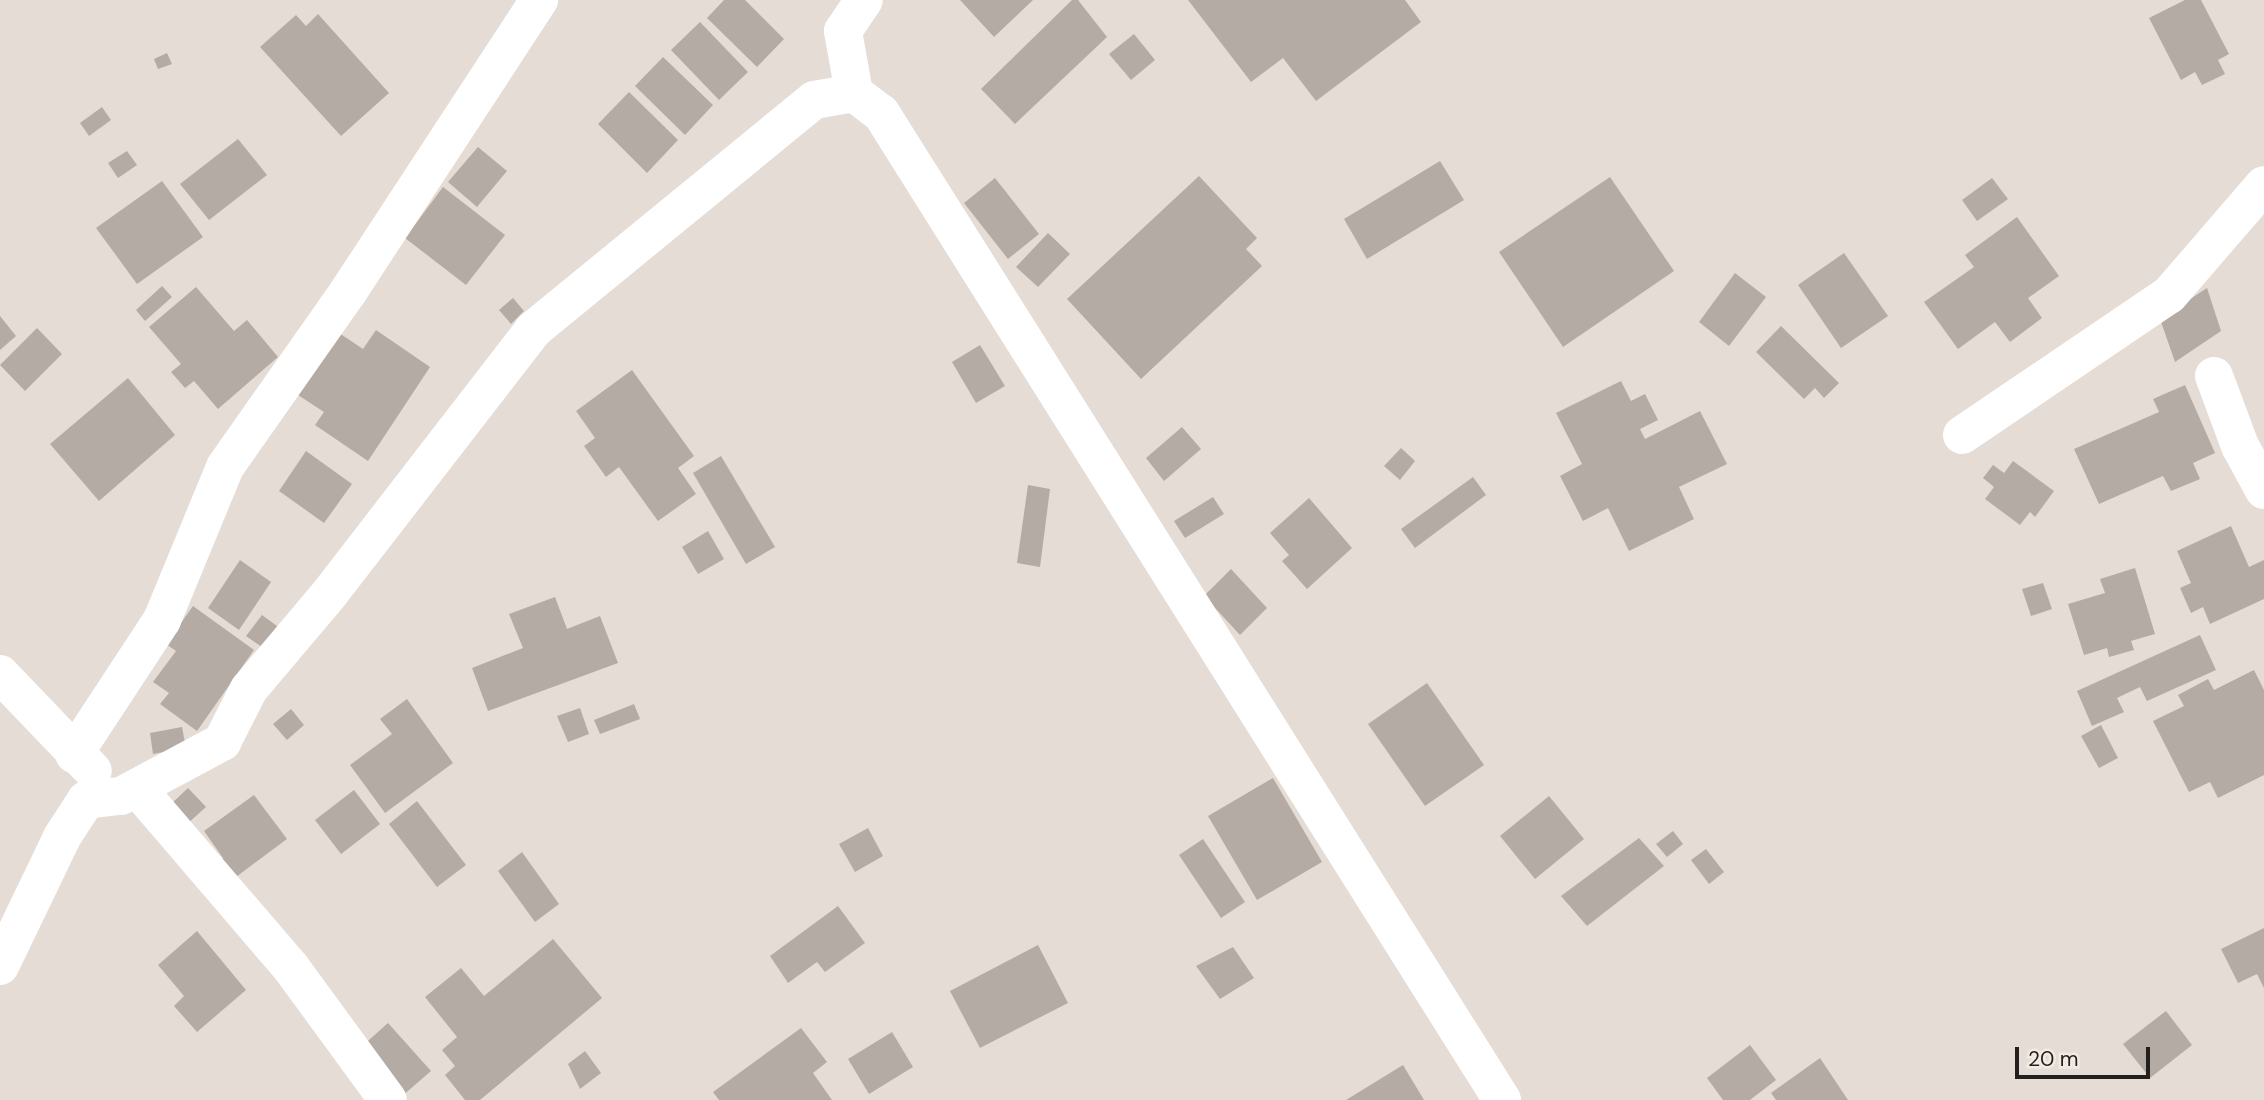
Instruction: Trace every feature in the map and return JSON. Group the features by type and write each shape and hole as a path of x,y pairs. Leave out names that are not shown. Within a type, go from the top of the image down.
{"street":[{"path":"74,754 162,621 225,467 348,292 539,0"},
{"path":"864,0 843,31 854,93 881,113 1502,1100"},
{"path":"0,966 62,837 86,800 129,792 222,742 249,688 330,593 533,330 814,100 854,93"},
{"path":"1962,435 2169,295 2264,185"},
{"path":"2214,376 2241,446 2264,490"},
{"path":"0,674 74,754 129,792 292,970 388,1100"}],"building":[{"path":"724,0 745,0 784,39 757,67 707,18"},
{"path":"960,0 1033,0 994,37"},
{"path":"1072,0 1078,0 1107,37 1015,124 981,89"},
{"path":"1188,0 1405,0 1421,22 1316,101 1283,58 1251,82"},
{"path":"2185,0 2201,0 2229,54 2218,60 2225,74 2202,85 2195,72 2181,80 2149,18"},
{"path":"318,14 389,93 341,136 260,47 296,15 306,26"},
{"path":"700,22 748,72 719,100 671,50"},
{"path":"1134,34 1155,60 1131,80 1109,54"},
{"path":"167,53 172,64 158,69 154,59"},
{"path":"663,57 713,105 685,135 635,86"},
{"path":"629,92 678,140 647,173 598,124"},
{"path":"102,107 111,120 89,136 80,123"},
{"path":"238,139 267,175 209,220 180,184"},
{"path":"478,147 507,171 477,207 448,182"},
{"path":"127,151 137,165 118,178 108,163"},
{"path":"1440,161 1464,200 1367,259 1344,219"},
{"path":"1199,176 1257,238 1246,249 1262,266 1141,379 1067,299"},
{"path":"1610,177 1674,271 1563,347 1499,252"},
{"path":"995,178 1039,234 1008,259 964,203"},
{"path":"1992,178 2008,199 1977,221 1962,200"},
{"path":"162,181 203,237 137,284 96,228"},
{"path":"443,187 505,235 466,285 405,238"},
{"path":"2017,217 2059,276 2028,298 2042,318 2010,342 1995,322 1958,349 1924,302 1974,267 1965,255"},
{"path":"1048,233 1070,254 1038,287 1016,267"},
{"path":"1844,253 1888,316 1841,348 1798,285"},
{"path":"1735,273 1766,297 1729,346 1699,322"},
{"path":"162,286 172,297 145,321 136,310"},
{"path":"196,287 234,331 247,320 278,357 218,409 194,381 185,388 171,372 181,364 149,327"},
{"path":"2207,288 2221,331 2175,362 2160,319"},
{"path":"513,298 524,311 511,324 499,310"},
{"path":"0,316 16,336 0,350"},
{"path":"1781,326 1839,383 1824,398 1815,388 1804,399 1756,352"},
{"path":"37,328 62,354 25,391 0,365"},
{"path":"376,330 430,367 368,461 315,425 324,412 295,393 336,331 363,349"},
{"path":"980,345 1005,386 976,403 952,362"},
{"path":"632,370 694,456 678,468 696,494 658,521 619,467 606,477 584,446 595,438 576,411"},
{"path":"128,378 175,435 99,501 50,444"},
{"path":"1621,381 1631,401 1645,394 1658,420 1640,429 1645,439 1700,411 1727,464 1679,487 1694,519 1629,551 1608,508 1583,521 1560,476 1582,464 1556,413"},
{"path":"2185,385 2215,453 2193,463 2200,479 2171,491 2163,476 2099,504 2074,449 2159,412 2153,399"},
{"path":"1182,427 1201,449 1164,481 1146,458"},
{"path":"1401,448 1415,461 1400,480 1384,466"},
{"path":"306,451 352,484 324,523 279,491"},
{"path":"721,456 775,547 746,564 693,473"},
{"path":"2013,461 2054,491 2035,517 2030,512 2020,525 1985,499 1994,487 1983,478 1993,465 2004,473"},
{"path":"1473,477 1486,495 1415,548 1401,529"},
{"path":"1028,485 1050,489 1040,567 1017,563"},
{"path":"1213,497 1224,514 1185,538 1174,521"},
{"path":"1309,498 1352,548 1307,589 1282,561 1289,555 1270,533"},
{"path":"2231,526 2249,567 2264,560 2264,599 2210,624 2203,607 2191,613 2180,588 2191,583 2177,551"},
{"path":"708,531 724,559 698,574 682,547"},
{"path":"240,560 271,582 239,630 208,608"},
{"path":"2135,568 2155,634 2131,641 2134,650 2109,657 2107,648 2084,655 2068,604 2105,593 2100,579"},
{"path":"1231,569 1267,608 1240,635 1204,596"},
{"path":"2043,583 2052,609 2031,616 2022,589"},
{"path":"555,597 567,629 600,616 618,663 488,711 472,668 523,648 509,614"},
{"path":"193,606 254,650 197,731 160,704 169,693 153,682 176,651 166,644"},
{"path":"262,615 284,631 269,652 246,636"},
{"path":"2200,635 2216,670 2147,701 2140,687 2117,698 2124,712 2092,726 2077,691"},
{"path":"2254,670 2264,690 2264,775 2218,798 2210,782 2189,792 2153,721 2184,706 2178,695 2208,679 2214,690"},
{"path":"1427,683 1484,765 1425,806 1368,724"},
{"path":"407,699 453,763 385,813 350,765 392,734 380,719"},
{"path":"634,704 640,719 600,734 594,720"},
{"path":"580,708 589,734 568,742 557,716"},
{"path":"291,709 304,725 287,740 273,724"},
{"path":"2101,725 2118,758 2099,768 2081,736"},
{"path":"182,727 186,748 153,754 150,733"},
{"path":"1273,778 1322,862 1257,900 1208,816"},
{"path":"188,788 206,807 187,824 170,805"},
{"path":"354,790 380,824 341,854 315,820"},
{"path":"254,795 287,839 232,880 221,866 223,858 204,831"},
{"path":"1549,796 1584,839 1535,879 1500,836"},
{"path":"417,801 466,865 437,887 389,824"},
{"path":"868,828 883,856 855,872 839,844"},
{"path":"1673,831 1683,844 1667,857 1656,844"},
{"path":"1639,838 1664,866 1587,926 1561,896"},
{"path":"1203,839 1245,902 1221,918 1179,855"},
{"path":"1706,849 1724,872 1709,884 1691,860"},
{"path":"522,852 559,904 535,922 498,871"},
{"path":"838,906 865,943 825,972 817,962 788,983 770,956"},
{"path":"2264,928 2264,988 2257,974 2238,983 2221,949"},
{"path":"197,931 246,990 197,1032 174,1006 184,996 158,965"},
{"path":"553,939 602,998 480,1100 465,1100 445,1075 455,1066 442,1050 457,1037 425,997 461,968 484,996"},
{"path":"1038,945 1068,1003 980,1048 950,991"},
{"path":"1233,947 1254,978 1220,999 1196,966"},
{"path":"2166,1011 2192,1045 2150,1078 2123,1044"},
{"path":"388,1023 431,1071 401,1097 359,1049"},
{"path":"801,1028 827,1062 813,1073 832,1100 719,1100 713,1092"},
{"path":"892,1032 913,1067 869,1094 848,1059"},
{"path":"1750,1045 1776,1080 1750,1100 1723,1100 1707,1078"},
{"path":"585,1051 601,1073 580,1089 568,1064"},
{"path":"1820,1058 1848,1100 1776,1100 1771,1093"},
{"path":"1403,1065 1424,1100 1346,1100"}]}
